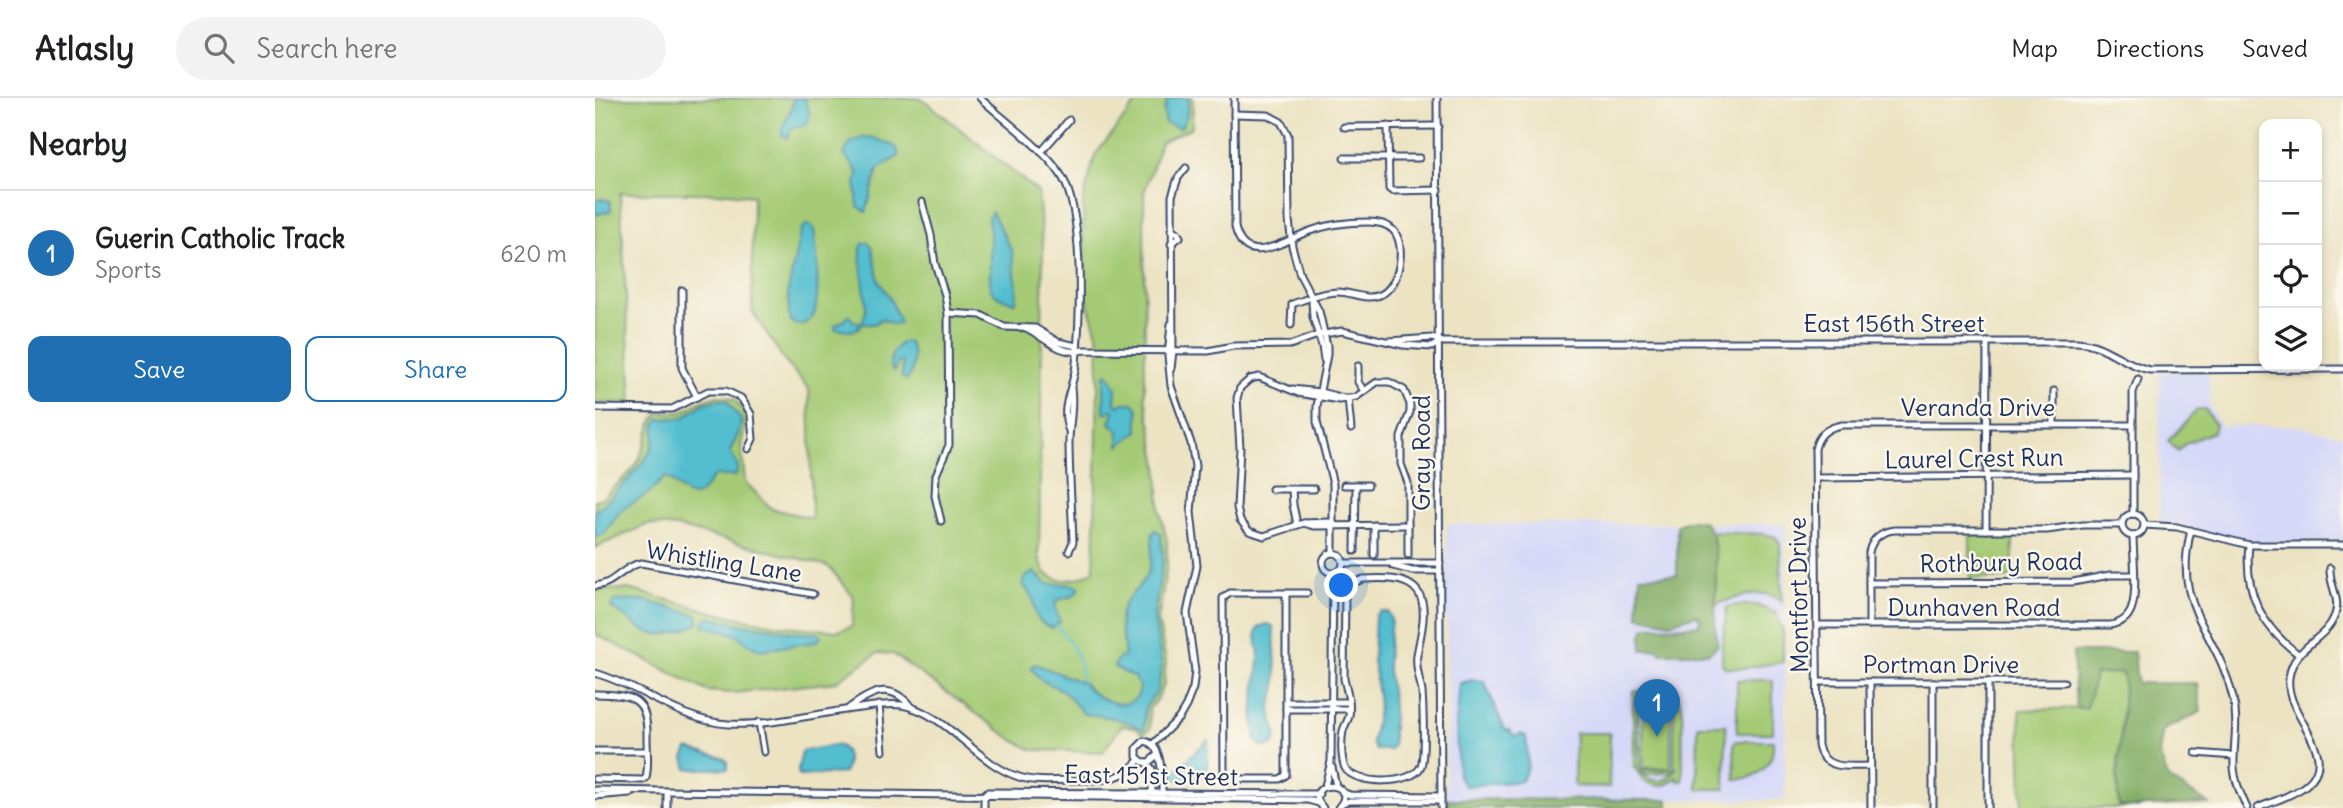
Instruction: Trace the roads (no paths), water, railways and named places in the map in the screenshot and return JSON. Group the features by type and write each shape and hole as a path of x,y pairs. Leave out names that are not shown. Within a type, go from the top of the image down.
{"street":[{"path":"980,98 1041,152 1061,175 1073,202 1078,247 1079,349 1071,388 1066,398 1073,542 1069,551"},
{"path":"1234,98 1235,228 1237,236 1247,246 1261,250 1319,228 1357,222 1384,225 1391,228 1398,238 1398,273 1393,286 1387,292 1371,297 1334,292 1290,302 1291,325"},
{"name":"Gray Road","path":"1437,98 1441,802"},
{"path":"1234,114 1268,114 1286,128 1291,239 1300,275 1317,319 1325,363 1317,426 1332,476 1333,553"},
{"path":"1041,152 1069,120"},
{"path":"1388,126 1390,190 1439,190"},
{"path":"1344,127 1438,126"},
{"path":"1344,158 1419,159"},
{"path":"1153,744 1182,712 1191,694 1195,675 1187,617 1197,562 1191,512 1195,466 1191,443 1172,391 1171,372 1173,190 1180,173 1186,169"},
{"path":"922,202 948,313 949,445 936,475 935,496 941,521"},
{"path":"682,290 682,368 697,397"},
{"name":"East 156th Street","path":"948,313 977,314 1004,327 1026,328 1079,349 1208,351 1240,345 1282,346 1321,334 1349,331 1403,345 1432,347 1439,342 2086,343 2105,348 2134,366 2155,370 2343,369"},
{"path":"1986,530 1987,342"},
{"path":"1358,366 1357,382 1364,391"},
{"path":"1408,525 1329,522 1301,524 1275,534 1258,535 1249,531 1242,524 1237,508 1239,390 1248,381 1259,377 1290,389 1346,398 1359,396 1377,382 1389,382 1401,387 1410,401 1410,412 1401,437 1401,464 1408,484 1408,525 1408,555"},
{"path":"2133,514 2133,392 2138,379"},
{"path":"595,408 672,409 708,391 722,390 743,400 749,410 753,439 748,449"},
{"path":"2054,391 2054,425"},
{"path":"1346,398 1351,429"},
{"name":"Veranda Drive","path":"1823,433 1842,425 2133,425"},
{"name":"Montfort Drive","path":"1823,433 1815,449 1818,745 1823,759 1833,765 1870,766"},
{"name":"Laurel Crest Run","path":"1815,478 2133,475"},
{"path":"1344,485 1368,485"},
{"path":"1355,551 1356,485"},
{"path":"1272,489 1314,489"},
{"path":"1293,489 1293,505 1301,524"},
{"path":"2133,514 2140,516 2144,525 2142,532 2133,536 2126,534 2122,525 2125,517 2133,514"},
{"path":"1374,524 1374,555"},
{"path":"1869,625 1870,548 1879,535 1889,530 2047,530 2083,525 2122,525"},
{"path":"2144,525 2167,525 2249,545 2343,545"},
{"path":"2191,530 2186,567 2189,594 2196,615 2229,684 2236,717 2236,780 2247,808"},
{"path":"2133,536 2134,575"},
{"path":"2249,545 2249,581 2259,611 2274,633 2298,654"},
{"path":"1333,553 1341,556 1344,564 1339,572 1333,574 1325,570 1323,563 1326,556 1333,553"},
{"name":"Whistling Lane","path":"595,586 608,584 632,565 641,563 813,594"},
{"path":"1344,564 1440,563"},
{"path":"1386,564 1412,571 1440,571"},
{"path":"2258,808 2304,787 2313,778 2318,767 2317,746 2294,709 2289,691 2289,675 2298,654 2327,628 2335,615 2337,600 2330,579 2330,568"},
{"path":"1333,574 1331,761 1336,786 1350,795 1441,802"},
{"name":"Rothbury Road","path":"1869,583 2073,582 2110,575 2134,575"},
{"name":"Dunhaven Road","path":"1817,625 2111,625 2128,616 2134,604 2134,575"},
{"path":"1379,579 1392,579 1411,586 1419,595 1422,604 1422,633 1417,665 1422,695 1422,762 1418,770 1409,778 1359,779 1350,774 1345,767 1343,734 1349,706 1343,677 1347,588 1356,581 1379,579"},
{"path":"1286,593 1286,777 1226,779 1223,598 1230,593 1286,593 1307,593"},
{"path":"595,673 614,678 700,719 725,723 759,722 879,705 901,705 931,717 1008,772 1023,778 1109,780 1126,773 1143,761 1152,760 1156,755"},
{"name":"Portman Drive","path":"1818,682 2064,682"},
{"path":"1870,682 1871,808"},
{"path":"1933,682 1933,808"},
{"path":"1988,682 1988,808"},
{"path":"848,709 866,696 881,691 900,696 912,708"},
{"path":"595,694 624,695 641,705 647,719 645,779 595,779"},
{"path":"879,705 883,751"},
{"path":"1286,706 1349,706"},
{"path":"759,722 764,752"},
{"path":"1152,793 1151,769 1136,754 1138,745 1144,741 1156,748 1161,767 1157,808"},
{"path":"595,751 647,751"},
{"path":"2196,753 2234,756"},
{"path":"1321,806 1319,794 1325,786 1331,761"},
{"path":"1325,786 1336,786"},
{"path":"667,792 667,808"},
{"name":"East 151st Street","path":"983,795 987,792 1152,793 1159,796 1308,800 1321,806"},
{"path":"1340,805 1342,792"},
{"name":"East 151st Street","path":"595,793 986,797 1319,794"},
{"path":"983,795 984,808"},
{"path":"1340,805 1349,801 1441,802"}],"water":[{"path":"793,98 804,98 809,119 806,125 792,128 787,138 782,135 782,130 792,108"},
{"path":"1168,98 1189,98 1186,119 1180,128 1165,123 1164,109"},
{"path":"866,137 896,147 899,156 878,169 866,212 858,206 858,172 844,154 851,142"},
{"path":"595,200 610,201 611,211 595,215"},
{"path":"992,212 1012,251 1017,287 1016,302 1001,298 990,288 988,217"},
{"path":"810,225 814,230 817,301 812,318 797,325 791,321 789,314 788,291 801,229"},
{"path":"863,243 869,243 872,247 879,281 890,298 900,323 893,324 882,319 874,324 862,324 866,307 861,265"},
{"path":"849,315 854,322 859,322 860,327 852,331 835,329 835,325"},
{"path":"902,342 908,342 913,356 913,367 907,380 902,377 903,363 898,362 894,371 890,364 894,352"},
{"path":"1107,373 1116,387 1115,404 1119,406 1133,403 1138,409 1138,431 1119,446 1119,431 1110,423 1114,411 1112,409 1104,412 1104,377"},
{"path":"718,400 727,401 741,420 740,430 730,451 738,466 736,476 714,476 699,494 694,496 685,493 665,477 649,493 621,510 604,534 595,537 595,512 650,452 654,429 659,419 683,418 703,404"},
{"path":"1156,530 1161,534 1163,560 1154,615 1162,667 1157,691 1145,708 1144,730 1115,719 1084,714 1064,691 1041,680 1031,668 1035,664 1084,683 1096,695 1114,703 1131,702 1137,697 1140,688 1135,678 1114,667 1117,660 1124,656 1121,613 1146,578 1153,533"},
{"path":"1034,572 1047,584 1074,585 1080,588 1073,596 1057,600 1055,608 1060,622 1052,628 1037,618 1034,601 1023,584 1024,578"},
{"path":"643,600 698,616 698,624 671,634 654,634 638,627 611,607 615,601"},
{"path":"1380,611 1388,612 1391,619 1387,664 1393,704 1393,745 1390,750 1376,750 1372,743 1379,704 1373,660 1375,616"},
{"path":"708,617 787,631 818,633 821,637 815,642 761,650 735,634 704,626 703,623"},
{"path":"1267,624 1273,626 1274,636 1276,682 1271,710 1276,737 1273,745 1264,747 1257,743 1254,712 1259,659 1256,635 1259,627"},
{"path":"1484,681 1505,730 1509,730 1515,737 1520,734 1526,736 1528,765 1522,781 1465,786 1458,776 1456,722 1460,683"},
{"path":"1208,740 1207,771 1193,780 1175,779 1174,772"},
{"path":"836,745 843,749 847,756 844,773 799,776 802,751"},
{"path":"688,749 723,758 727,761 728,769 687,769 684,758"}],"waterway":[{"path":"1056,625 1075,651 1082,682"}],"place":[{"name":"Guerin Catholic Track","path":"1657,737"}]}
